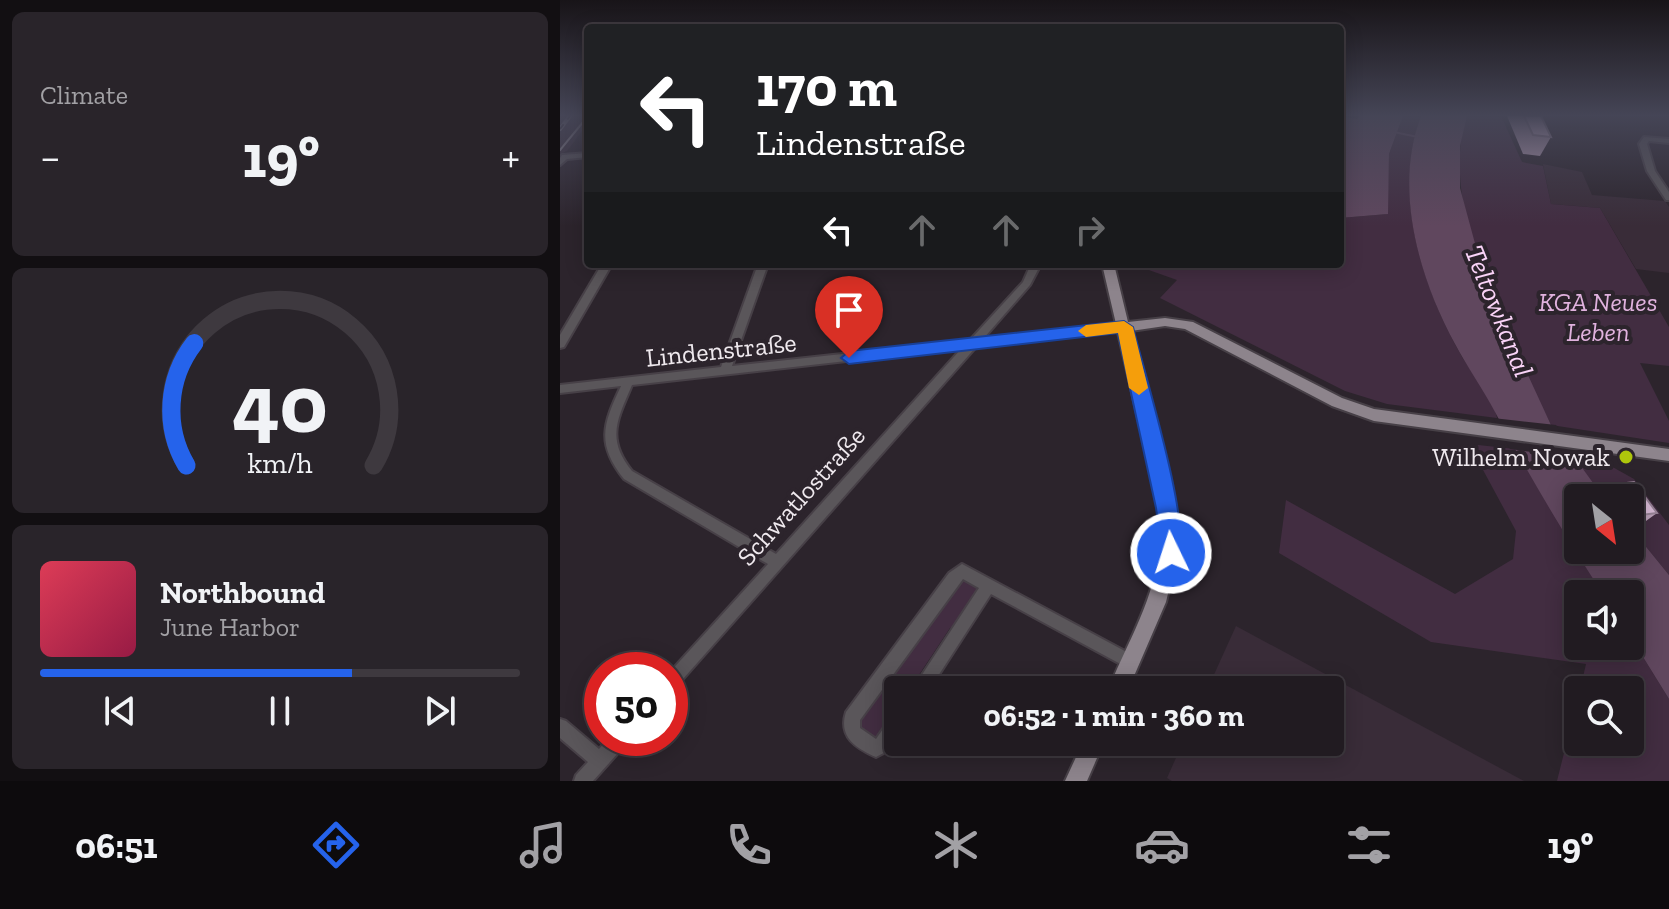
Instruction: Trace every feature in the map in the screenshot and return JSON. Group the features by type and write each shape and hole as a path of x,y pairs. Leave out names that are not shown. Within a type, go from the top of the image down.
{"main road":[{"path":"1109,268 1171,535 1163,587 1124,676"},
{"path":"1124,327 1165,322 1184,324 1358,410 1399,419 1669,455"},
{"path":"1076,781 1088,756"}],"street":[{"path":"1645,152 1648,163 1669,198"},
{"path":"562,160 584,156"},
{"path":"560,344 605,268"},
{"path":"725,371 762,268"},
{"name":"Schwatlostraße","path":"688,663 1027,283 1034,268"},
{"name":"Lindenstraße","path":"560,389 1124,327"},
{"path":"628,382 612,416 609,435 610,447 619,466 628,475 777,562"},
{"path":"884,743 876,749 852,732 852,718 962,571 1131,662"},
{"path":"929,676 989,585"},
{"path":"560,727 600,761"},
{"path":"582,781 604,756"}],"shaded area":[{"path":"1344,152 1390,152 1388,214 1344,218"},
{"path":"1412,152 1460,152 1460,188 1486,284 1551,425 1594,484 1564,484 1564,532 1442,318 1421,262 1410,203"},
{"path":"1543,164 1582,172 1592,195 1665,201 1669,207 1669,273 1636,269 1600,208 1551,204"},
{"path":"1644,544 1669,575 1669,699 1644,659 1644,580 1594,580 1584,564 1644,564"},
{"path":"1236,626 1329,676 1213,676"},
{"path":"1344,684 1524,781 1172,781 1167,778 1177,756 1344,756"}],"green space":[{"path":"1412,152 1411,208 1424,270 1447,328 1492,403 1497,418 1387,404 1345,391 1160,298 1177,280 1143,268 1344,268 1344,218 1387,214 1389,154"},
{"name":"KGA Neues Leben","path":"1460,152 1518,152 1522,162 1543,166 1551,204 1600,208 1669,327 1669,366 1640,363 1669,421 1669,443 1551,425 1482,274 1461,191"},
{"path":"1469,444 1515,449 1564,529 1564,564 1586,564 1595,580 1564,580 1564,660 1644,659 1669,699 1669,781 1557,781 1564,753 1564,756 1644,756 1644,676 1583,676 1586,664 1431,642 1279,553 1286,500 1455,594 1513,559 1516,531"},
{"path":"1572,457 1600,460 1638,484 1593,484"},
{"path":"1644,492 1669,525 1669,575 1644,544"},
{"path":"962,579 979,590 958,626 950,628 918,676 894,676 934,620 933,612"},
{"path":"884,684 884,734 874,737 862,729 858,718"}],"pier":[{"path":"1493,418 1556,425 1577,458 1510,449"}],"building":[{"path":"1644,495 1657,513 1644,515"}],"slow traffic":[{"path":"1086,331 1124,327 1139,388"}],"place":[{"name":"Wilhelm Nowak","path":"1626,457"}],"route":[{"path":"849,358 1124,327 1167,508 1171,553"}],"water label":[{"name":"Teltowkanal","path":"1499,311"}]}
